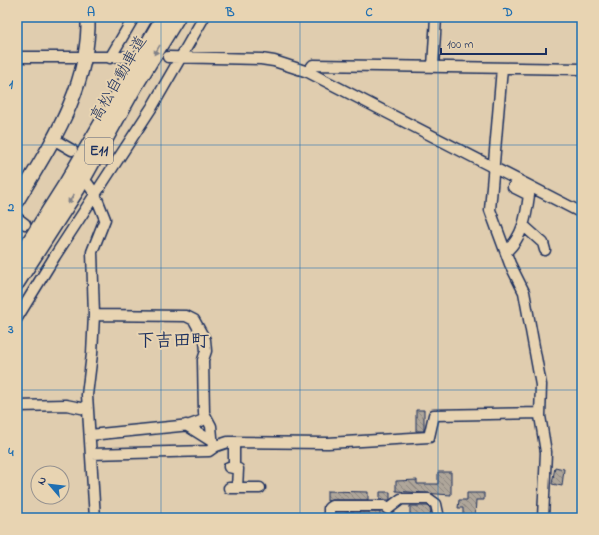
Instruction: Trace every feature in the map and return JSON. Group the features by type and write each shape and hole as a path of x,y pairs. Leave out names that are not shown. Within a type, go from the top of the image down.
{"highway":[{"name":"高松自動車道","path":"17,262 67,183 164,17"},
{"name":"高松自動車道","path":"18,284 77,189 134,87 177,17"}],"main road":[{"path":"17,202 72,102 86,57 88,17"}],"street":[{"path":"110,58 134,17"},
{"path":"17,318 59,248 152,107 204,17"},
{"path":"434,67 436,17"},
{"path":"19,57 126,57"},
{"path":"168,58 261,59 274,61 308,72 582,213"},
{"path":"308,72 313,65 582,69"},
{"path":"502,68 490,210 506,252 524,292 541,385 540,413 546,452 543,518"},
{"path":"53,139 72,150"},
{"path":"506,252 519,237 524,226 529,195 513,186 517,180"},
{"path":"88,184 95,194 106,219 92,252 94,315 86,409 90,435 95,518"},
{"path":"524,226 543,243 545,250"},
{"path":"48,240 59,248"},
{"path":"18,284 33,291"},
{"path":"91,454 209,451 213,445 211,426 204,413 203,360 206,346 203,335 194,320 186,316 94,315"},
{"path":"17,406 66,405 86,409"},
{"path":"213,445 234,442 328,443 430,437 434,415 540,413"},
{"path":"90,435 186,425 201,421 206,417"},
{"path":"186,425 213,445"},
{"path":"234,442 231,467 238,469 233,488 260,488"},
{"path":"329,518 329,508 332,506 384,506 388,514 401,499 428,499 436,504 439,518"}],"building":[{"path":"416,410 424,410 424,431 416,431"},
{"path":"555,467 564,469 562,486 552,484"},
{"path":"438,472 451,472 451,495 396,491 396,481 417,480 417,484 438,484"},
{"path":"327,491 368,492 368,500 327,501"},
{"path":"380,492 390,492 390,500 380,500"},
{"path":"467,493 484,493 484,500 476,500 475,518 463,518 463,508 458,508 459,500 467,500"},
{"path":"410,506 428,506 430,508 431,518 410,517"},
{"path":"336,512 380,512 380,518 336,518"}],"district":[{"name":"下吉田町","path":"173,342"}]}
